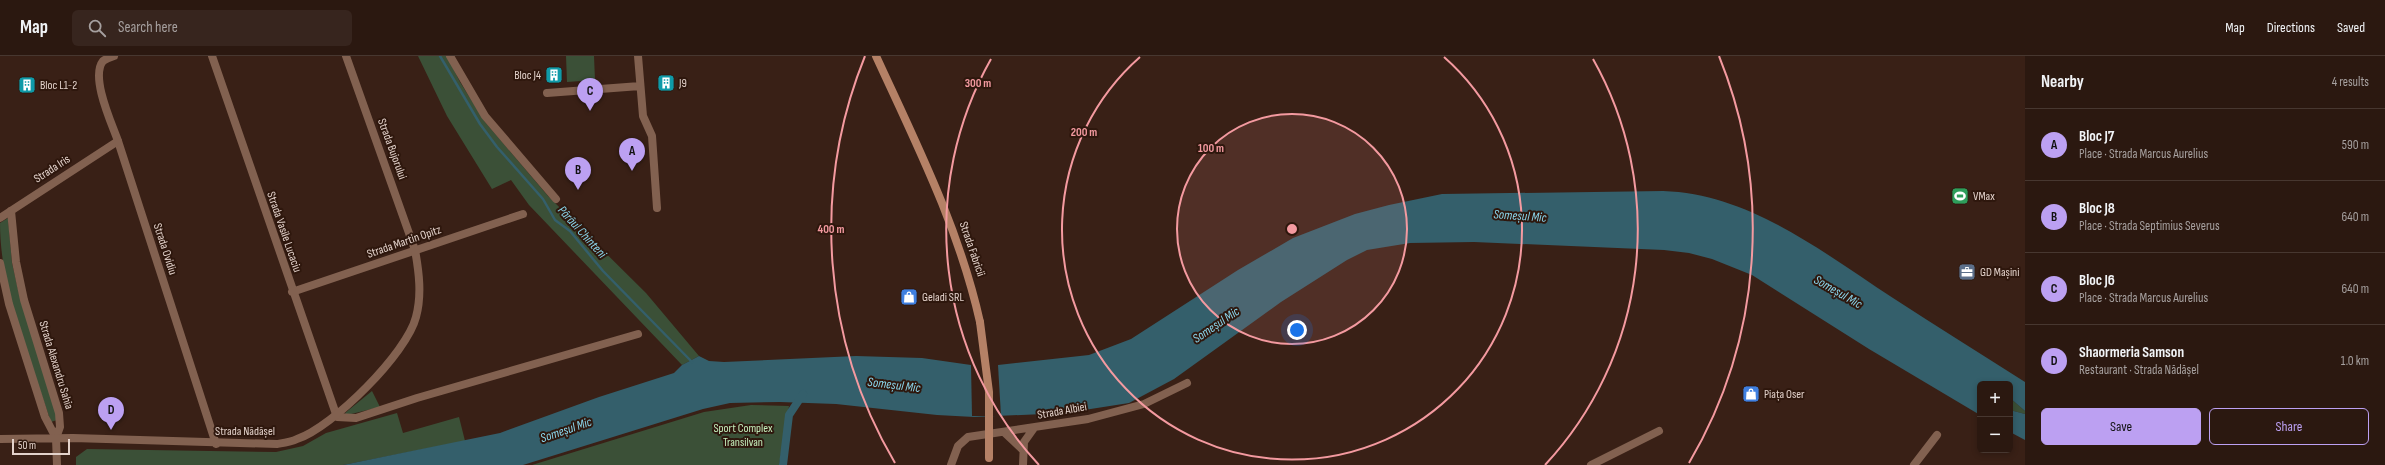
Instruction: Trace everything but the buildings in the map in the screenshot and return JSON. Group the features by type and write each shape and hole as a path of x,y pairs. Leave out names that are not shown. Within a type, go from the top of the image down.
{"main road":[{"name":"Strada Fabricii","path":"876,56 947,214 972,283 986,359 990,425 988,465"}],"street":[{"path":"103,58 114,56"},
{"name":"Strada Vasile Lucaciu","path":"212,56 335,414"},
{"name":"Strada Bujorului","path":"346,56 415,250"},
{"path":"450,56 485,116 556,199"},
{"path":"638,56 643,116 652,136 657,208"},
{"name":"Strada Ovidiu","path":"103,58 99,75 99,84 216,444"},
{"path":"547,93 640,86"},
{"name":"Strada Iris","path":"0,218 118,141"},
{"name":"Strada Alexandru Sahia","path":"11,211 16,262 24,300 59,413 60,427 56,438"},
{"name":"Strada Martin Opitz","path":"292,292 523,214"},
{"name":"Strada Nădășel","path":"0,439 56,438 216,444 276,444 298,439 335,414 379,373 409,335 416,318 419,300 415,250"},
{"path":"0,263 9,304 21,342 45,417 56,438 57,465"},
{"path":"335,414 341,419 356,418 417,398 638,334"},
{"name":"Strada Albiei","path":"952,465 958,446 968,437 1074,422 1129,409 1187,382"},
{"path":"1024,465 1022,449 1034,428"},
{"path":"1591,465 1659,431"},
{"path":"1004,432 1022,449"},
{"path":"1914,465 1937,435"}],"green space":[{"path":"418,56 447,56 460,82 485,122 548,196 646,293 699,356 682,365 529,205 511,180 492,189 447,116"},
{"path":"566,56 594,56 595,80 567,82"},
{"path":"8,218 12,263 21,302 57,413 57,420 51,422 18,324 5,274 1,248 0,223"},
{"path":"372,391 380,407 347,415 345,413"},
{"path":"2013,401 2025,411 2025,414 2013,411"},
{"name":"Sport Complex Transilvan","path":"751,405 789,406 779,465 532,465 704,412"},
{"path":"397,413 403,433 459,417 465,441 343,465 76,465 76,457 87,449 276,452 303,446 326,433"}],"water":[{"name":"Someșul Mic","path":"1663,191 1695,195 1726,203 1756,214 1784,228 1812,245 2025,382 2025,411 2013,401 2013,381 1977,381 1977,413 1869,349 1752,275 1712,259 1689,253 1664,250 1474,242 1410,243 1367,250 1347,260 1281,302 1174,379 1129,403 1065,413 974,417 937,415 836,404 780,402 730,403 703,409 523,465 343,465 500,433 599,397 674,373 682,365 699,356 709,361 724,362 856,356 922,358 971,365 998,365 1089,355 1131,339 1238,270 1293,238 1355,214 1442,194"},
{"path":"2013,411 2025,414 2025,440 2013,434"}],"pier":[{"path":"971,365 998,365 1001,416 972,416"}],"waterway":[{"name":"Pârâul Chinteni","path":"440,56 480,124 497,147 543,199 555,220 570,231 603,271 692,362"},
{"path":"783,465 789,415 803,394"}],"place":[{"name":"Bloc J4","path":"554,75"},
{"name":"J9","path":"666,83"},
{"name":"Bloc L1-2","path":"27,85"},
{"name":"Bloc J6","path":"590,111"},
{"name":"Bloc J7","path":"632,171"},
{"name":"Bloc J8","path":"578,190"},
{"name":"VMax","path":"1960,196"},
{"name":"GD Mașini","path":"1967,272"},
{"name":"Geladi SRL","path":"909,297"},
{"name":"Piața Oser","path":"1751,394"},
{"name":"Shaormeria Samson","path":"111,430"}]}
